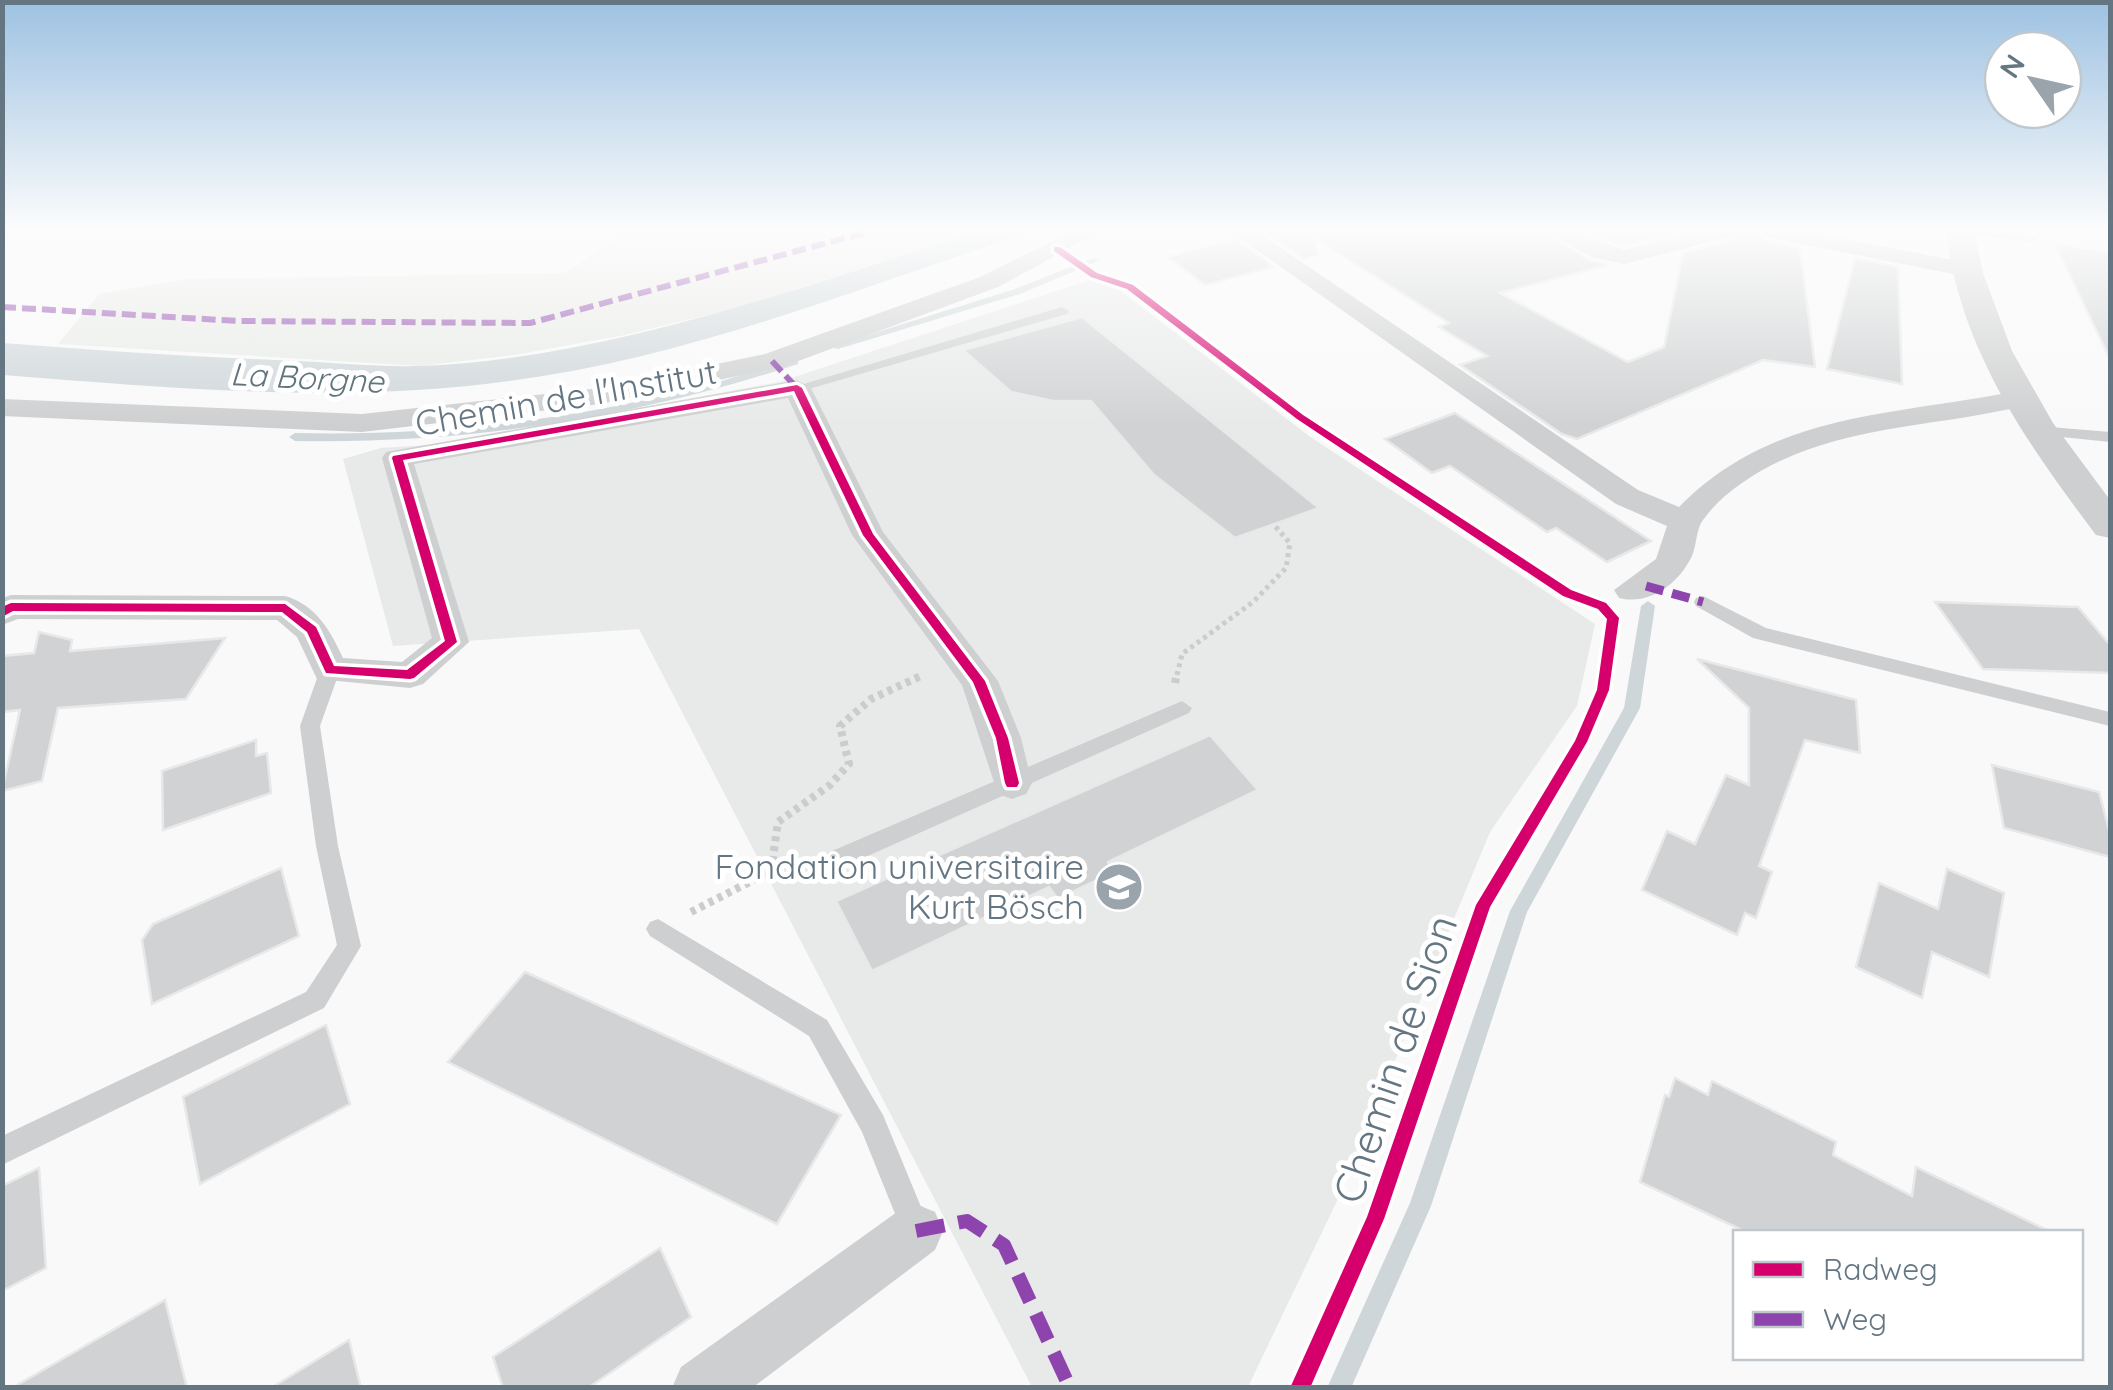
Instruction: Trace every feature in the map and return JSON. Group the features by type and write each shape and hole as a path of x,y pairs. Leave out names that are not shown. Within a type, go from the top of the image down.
{"street":[{"path":"2,407 362,422 600,396 772,361 951,296"},
{"path":"1335,296 1627,497 1684,521"},
{"path":"1973,296 2028,415 2110,526"},
{"path":"797,388 868,535 978,681 1002,738 1012,783"},
{"name":"Chemin de l'Institut","path":"330,670 410,675 450,642 397,458 797,388"},
{"path":"1631,590 1646,586 1670,566 1683,542 1684,521 1750,461 1809,434 2028,415"},
{"path":"2,612 11,608 285,608 312,630 330,670"},
{"path":"702,1388 916,1230"}],"lane":[{"path":"797,388 1062,311"},
{"path":"797,388 870,357 968,329"},
{"path":"2028,415 2110,436"},
{"path":"1702,602 1760,633 2110,719"},
{"path":"2,1151 314,1000 349,946 327,846 310,726 330,670"},
{"path":"826,864 1182,708"},
{"path":"658,929 818,1028 874,1124 916,1230"}],"path":[{"path":"1182,708 1174,683 1182,654 1254,602 1286,568 1290,542 1274,526"},
{"path":"658,929 770,870 778,822 830,785 849,764 840,726 871,699 924,674 954,648"}],"shaded area":[{"path":"97,296 775,296 625,335 514,355 420,366 58,344"},
{"name":"Fondation universitaire Kurt Bösch","path":"1042,296 1127,296 1309,436 1595,624 1577,706 1490,832 1336,1203 1248,1387 1032,1387 639,629 393,646 343,459 381,448 444,444 779,382"}],"water":[{"name":"La Borgne","path":"774,296 842,296 643,356 509,381 446,388 256,392 3,375 3,343 374,365 489,361 631,335"}],"building":[{"path":"1406,296 1505,296 1628,362 1664,347 1674,296 1806,296 1815,367 1763,360 1577,439 1562,434 1460,365 1487,356 1439,327 1449,323"},
{"path":"1845,296 1899,296 1902,384 1827,369"},
{"path":"2080,296 2110,296 2110,359"},
{"path":"1082,317 1319,508 1235,538 1154,475 1091,401 1053,401 1011,392 963,350"},
{"path":"1455,413 1651,541 1607,562 1556,528 1547,532 1450,466 1432,473 1385,439"},
{"path":"1935,602 2078,607 2110,645 2110,673 1983,669"},
{"path":"39,632 72,640 70,651 225,638 186,699 58,708 42,781 2,791 20,710 2,712 2,656 34,653"},
{"path":"1697,659 1856,700 1860,753 1805,740 1759,866 1772,872 1756,918 1745,913 1737,935 1642,890 1667,831 1695,844 1726,775 1749,785 1749,708"},
{"path":"1210,735 1258,790 1108,862 1114,872 1058,899 1049,887 872,971 836,901"},
{"path":"256,740 256,756 267,753 271,793 163,830 162,771"},
{"path":"1992,765 2099,792 2110,834 2110,857 2004,828"},
{"path":"281,868 299,936 152,1004 142,940 153,924"},
{"path":"1947,869 2004,893 1989,977 1932,952 1922,998 1856,967 1879,883 1938,909"},
{"path":"525,972 841,1115 777,1224 448,1062"},
{"path":"326,1025 350,1104 200,1184 183,1097"},
{"path":"1675,1078 1708,1095 1712,1081 1836,1142 1833,1155 1912,1196 1916,1167 2047,1230 1742,1230 1640,1182 1665,1095 1669,1097"},
{"path":"39,1168 46,1268 2,1291 2,1186"},
{"path":"660,1248 691,1317 588,1388 503,1388 493,1357"},
{"path":"165,1300 187,1388 12,1388"},
{"path":"349,1340 361,1388 271,1388"}],"waterway":[{"path":"834,347 1003,296"},
{"path":"295,437 416,436 548,422 678,396 794,362"},
{"path":"1339,1388 1420,1206 1519,911 1632,708 1648,606"}],"marked path":[{"path":"2,307 238,321 530,323 631,296"},
{"path":"772,361 797,388"},
{"path":"1646,586 1703,602"},
{"path":"916,1231 967,1221 1004,1245 1070,1388"}],"cycle path":[{"name":"Chemin de Sion","path":"1142,296 1300,417 1567,593 1602,606 1613,618 1603,690 1581,742 1483,905 1375,1219 1300,1388"},
{"path":"2,613 11,607 285,608 312,630 330,670 410,675 451,642 397,458 797,388 868,535 979,681 1002,738 1012,783"}],"place":[{"name":"Fondation universitaire Kurt Bösch","path":"1119,887"}]}
